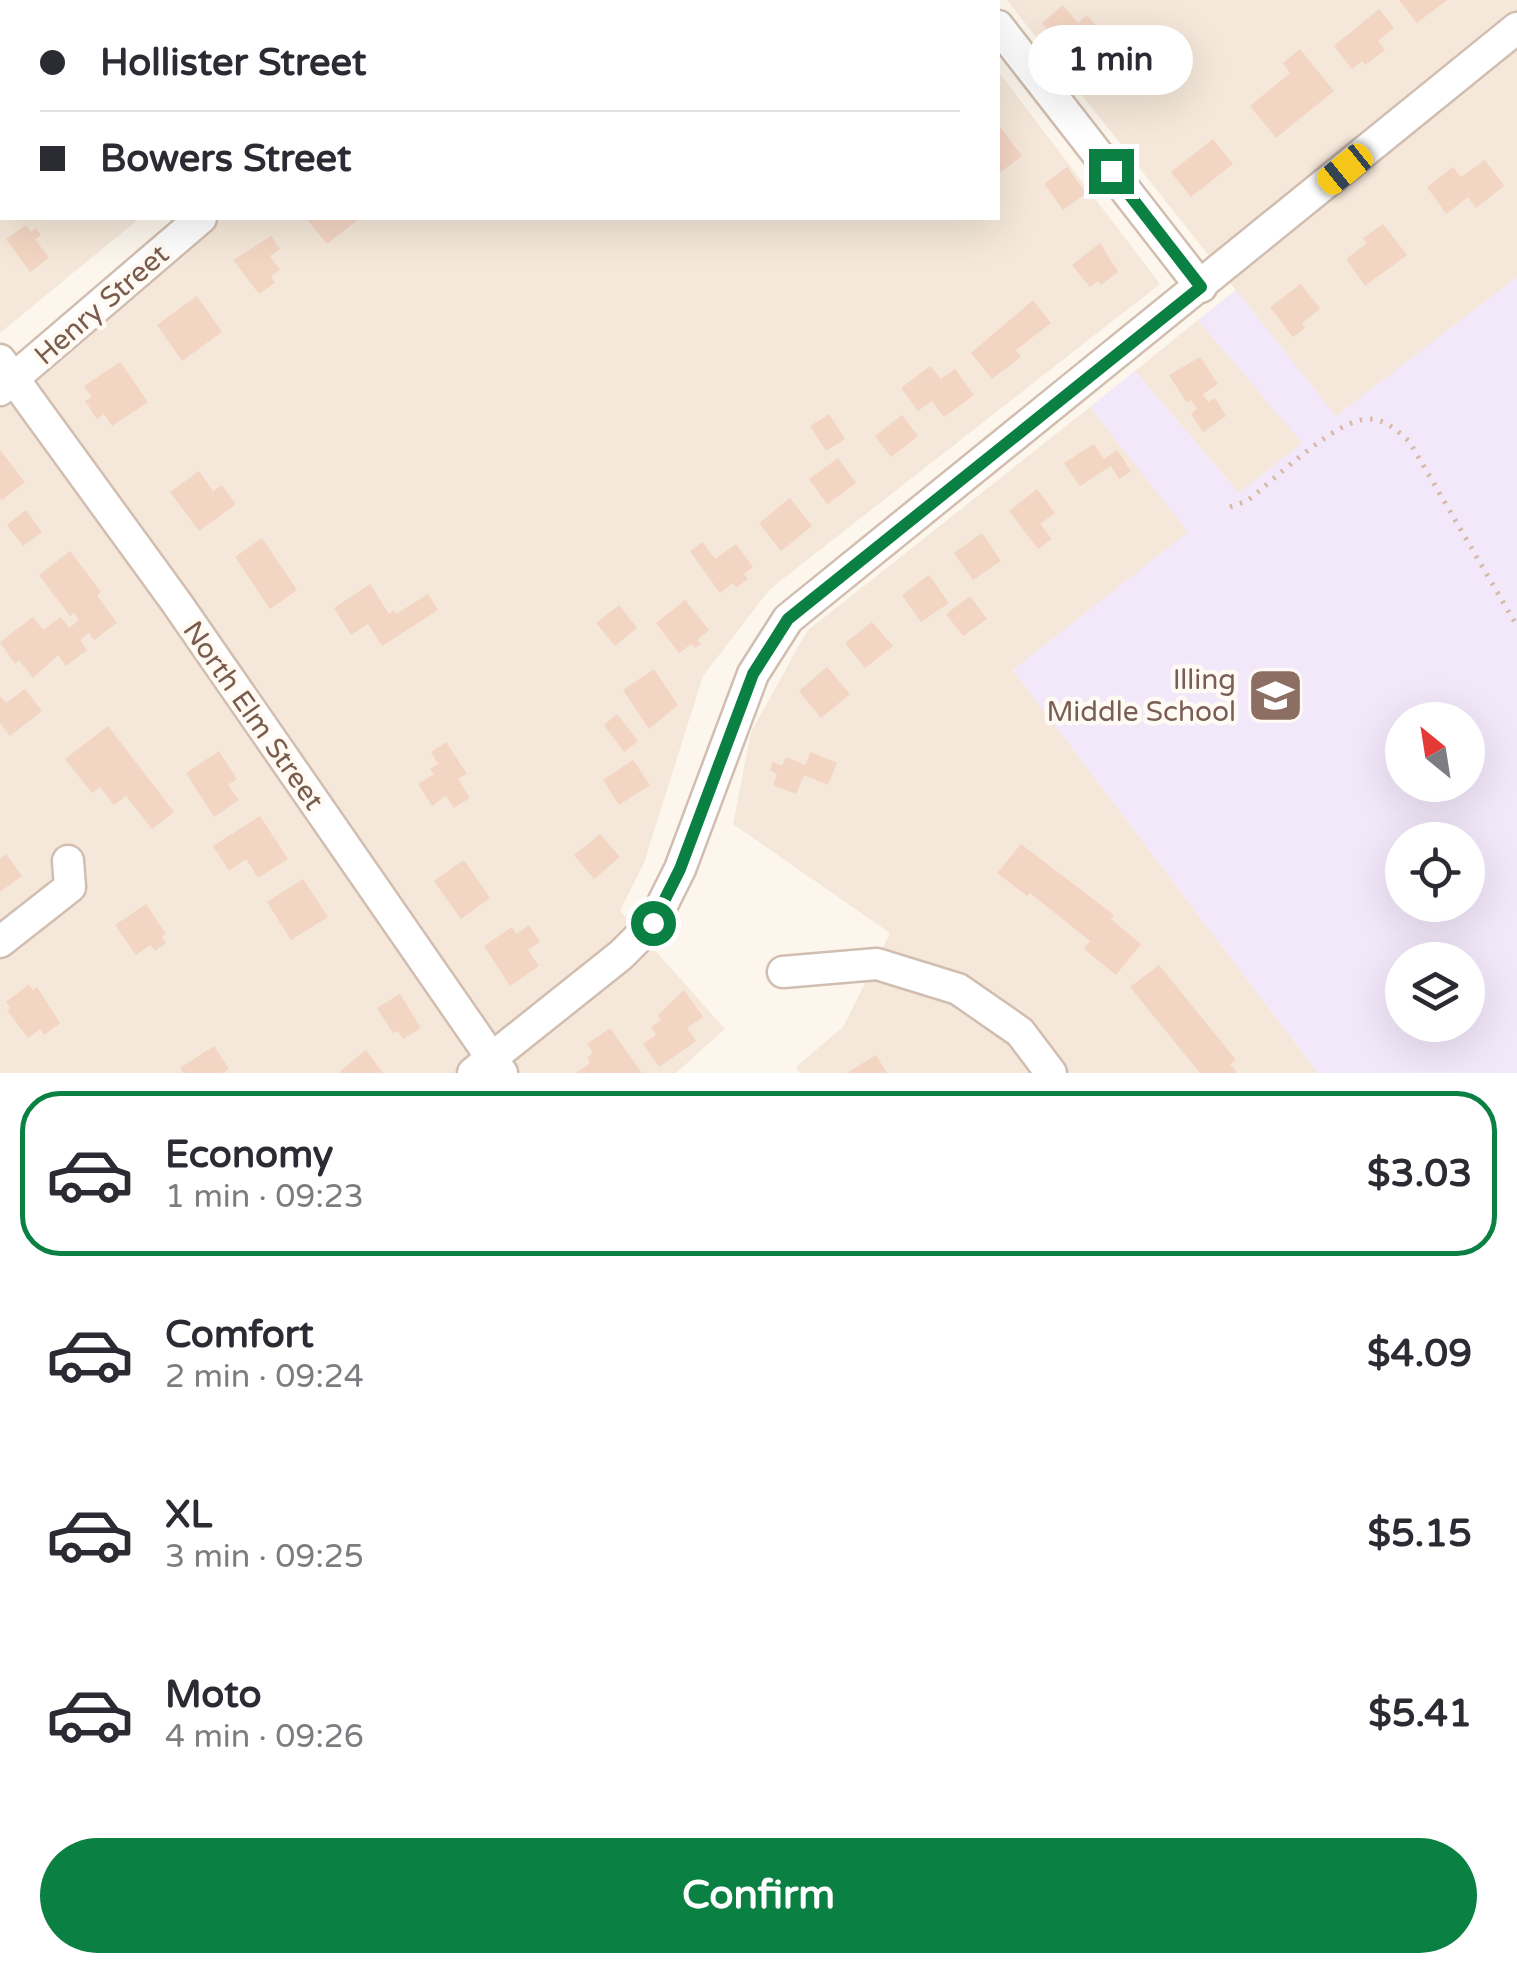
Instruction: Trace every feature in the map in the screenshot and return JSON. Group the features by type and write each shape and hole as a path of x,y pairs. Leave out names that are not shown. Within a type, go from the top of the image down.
{"street":[{"path":"489,1068 622,955 653,923 680,869 753,674 788,619 1517,28"},
{"path":"1000,29 1201,287"},
{"name":"Henry Street","path":"5,376 199,220"},
{"name":"North Elm Street","path":"5,376 176,602 489,1068"},
{"path":"0,942 70,887 68,860"},
{"path":"783,972 877,964 958,989 1020,1032 1051,1073"}],"path":[{"path":"1230,507 1247,500 1347,423 1370,418 1390,424 1409,441 1517,626"}],"shaded area":[{"path":"1007,0 1517,0 1517,277 1336,417"},
{"path":"1000,74 1160,284 770,589 703,676 644,863 620,911 725,1029 676,1073 0,1073 0,398 215,220 1000,220"},
{"path":"0,220 138,220 0,333"},
{"name":"Illing Middle School","path":"1517,277 1517,1073 1318,1073 1013,670 1188,532 1090,407 1135,371 1239,493 1302,443 1198,320 1236,290 1336,416"},
{"path":"1198,320 1303,443 1239,493 1135,371"},
{"path":"1090,407 1189,532 1013,670 1318,1073 800,1073 796,1067 843,1027 890,933 733,824 751,732 807,631"}],"building":[{"path":"1399,0 1447,0 1417,23"},
{"path":"1063,5 1078,23 1087,15 1101,32 1091,41 1087,36 1067,53 1042,23"},
{"path":"1379,9 1394,28 1378,41 1385,50 1365,65 1362,61 1352,69 1334,46"},
{"path":"1300,49 1334,91 1276,138 1250,106 1290,73 1283,63"},
{"path":"1000,129 1022,156 1000,172"},
{"path":"1213,139 1233,164 1191,197 1171,172"},
{"path":"1485,160 1504,186 1476,208 1468,197 1446,214 1427,187 1453,167 1461,177"},
{"path":"1067,167 1086,193 1063,210 1044,184"},
{"path":"308,220 357,220 327,244"},
{"path":"1383,224 1407,255 1365,286 1346,259 1367,243 1363,238"},
{"path":"26,225 31,232 36,228 41,235 35,239 49,258 30,272 6,239"},
{"path":"271,236 280,249 270,256 280,270 271,276 275,283 259,294 233,260"},
{"path":"1100,243 1118,272 1101,285 1098,281 1090,287 1072,265"},
{"path":"1301,284 1320,309 1302,323 1305,328 1293,337 1270,307"},
{"path":"197,296 222,332 182,361 157,325"},
{"path":"1033,300 1051,323 1016,350 1021,357 992,379 971,353"},
{"path":"1200,357 1218,384 1203,394 1208,402 1215,398 1226,416 1203,432 1191,414 1197,409 1191,400 1187,403 1169,375"},
{"path":"120,362 148,402 112,426 104,414 97,419 85,401 92,397 84,386"},
{"path":"930,366 941,379 955,369 974,395 944,417 932,401 918,411 901,388"},
{"path":"829,414 845,439 826,451 810,426"},
{"path":"902,415 918,436 891,457 875,436"},
{"path":"1094,444 1104,459 1117,450 1131,471 1119,479 1111,466 1080,486 1064,463"},
{"path":"0,450 25,482 2,500 0,497"},
{"path":"838,458 856,483 827,504 809,479"},
{"path":"199,471 213,491 222,485 236,504 199,531 170,492"},
{"path":"1037,489 1055,513 1040,524 1052,539 1038,549 1009,511"},
{"path":"790,498 812,526 781,551 759,523"},
{"path":"26,510 42,532 23,546 7,525"},
{"path":"982,533 1001,561 973,580 954,553"},
{"path":"262,538 297,590 270,609 235,557"},
{"path":"703,542 715,559 736,544 753,567 744,574 748,579 736,588 733,583 720,593 690,551"},
{"path":"70,551 101,592 97,595 117,623 94,640 89,633 80,640 87,650 66,666 58,655 33,678 19,660 15,664 0,642 33,617 43,630 61,617 69,628 79,620 74,613 70,616 39,575"},
{"path":"929,575 949,603 921,622 902,595"},
{"path":"370,584 389,614 394,610 396,614 428,594 438,610 382,646 368,624 351,635 334,608"},
{"path":"970,596 987,619 963,636 946,614"},
{"path":"685,600 709,630 697,640 701,644 695,648 691,644 679,653 656,623"},
{"path":"619,605 637,628 615,646 596,623"},
{"path":"872,622 893,646 865,668 845,643"},
{"path":"827,667 850,694 821,718 799,691"},
{"path":"654,669 678,705 649,729 623,690"},
{"path":"25,689 42,711 10,736 0,723 0,696 6,703"},
{"path":"617,714 638,741 624,752 604,725"},
{"path":"108,726 174,812 152,829 126,796 114,805 100,787 92,793 65,759"},
{"path":"446,742 467,774 458,779 470,798 454,808 446,796 432,806 418,784 434,774 430,769 438,764 431,752"},
{"path":"219,751 237,779 228,785 239,800 214,817 186,773"},
{"path":"811,752 837,763 828,785 804,775 796,794 773,785 777,774 770,770 773,762 782,766 786,757 805,765"},
{"path":"633,760 650,785 619,805 603,780"},
{"path":"260,816 288,859 258,878 246,859 229,871 213,846"},
{"path":"600,834 620,857 594,879 574,855"},
{"path":"1021,844 1114,915 1111,919 1141,944 1116,975 1084,949 1090,941 1030,893 1027,896 997,873"},
{"path":"6,854 22,876 0,892 0,859"},
{"path":"464,860 490,898 461,919 434,881"},
{"path":"303,879 328,917 291,940 267,902"},
{"path":"146,904 166,934 162,937 166,943 155,951 150,945 136,955 115,925"},
{"path":"529,925 540,942 528,950 539,966 510,986 484,946 512,927 516,934"},
{"path":"1159,965 1236,1060 1230,1064 1237,1073 1200,1073 1130,987"},
{"path":"29,984 33,990 37,987 60,1023 44,1035 40,1029 28,1038 7,1010 10,1008 6,1002"},
{"path":"684,990 703,1017 687,1028 696,1041 659,1067 643,1044 656,1035 651,1027 661,1020 658,1015"},
{"path":"400,994 421,1028 403,1039 398,1031 393,1033 377,1008"},
{"path":"610,1028 642,1073 576,1073 590,1063 587,1058 593,1053 587,1044"},
{"path":"214,1046 229,1069 223,1073 183,1073 180,1068"},
{"path":"366,1050 383,1073 340,1071"},
{"path":"876,1055 887,1073 847,1073"}],"place":[{"name":"Illing Middle School","path":"1275,695"}],"route":[{"path":"653,923 680,869 753,674 788,619 1201,287 1111,171"}]}
